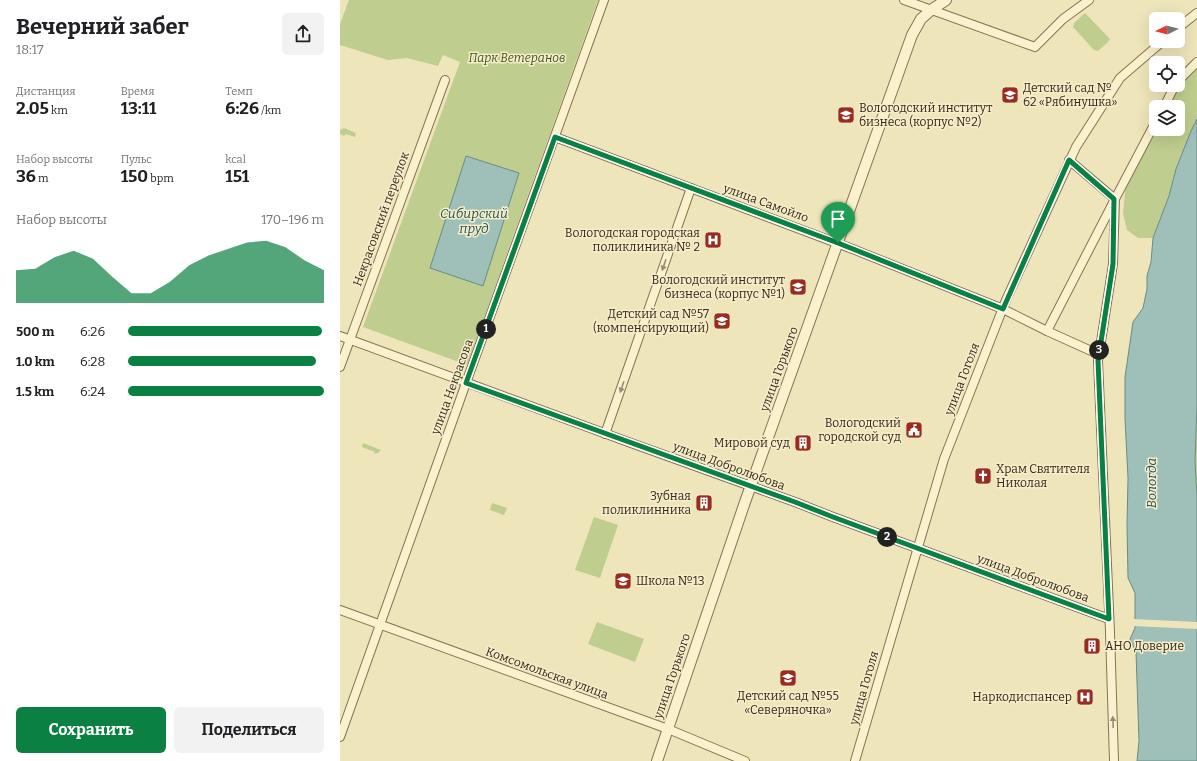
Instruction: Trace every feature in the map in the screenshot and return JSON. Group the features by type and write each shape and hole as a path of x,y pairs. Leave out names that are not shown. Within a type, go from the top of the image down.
{"street":[{"name":"улица Некрасова","path":"340,738 604,0"},
{"path":"904,0 1036,47 1063,18 1089,0"},
{"name":"улица Горького","path":"657,761 751,486 912,35 921,19 946,0"},
{"path":"1185,22 1197,13"},
{"name":"улица Гоголя","path":"856,761 944,459 1003,309 1076,147 1120,78 1155,48"},
{"path":"1185,74 1197,62"},
{"name":"Некрасовский переулок","path":"340,368 445,80"},
{"path":"1047,331 1149,134"},
{"name":"улица Самойло","path":"555,137 838,243 1003,309 1098,354"},
{"path":"1069,160 1114,199 1113,264 1098,354 1114,761"},
{"path":"605,434 691,188"},
{"name":"улица Добролюбова","path":"340,336 1109,619"},
{"name":"Комсомольская улица","path":"340,610 668,730 745,761"}],"green space":[{"name":"Парк Ветеранов","path":"349,0 598,0 467,365 363,327 460,62 443,55 438,66 407,58 388,60 340,45 340,24"},
{"path":"1085,13 1110,39 1098,51 1094,50 1073,27 1074,23"},
{"path":"1197,67 1197,119 1176,169 1169,196 1153,238 1138,238 1127,230 1123,213 1126,184 1152,136 1185,136 1185,100 1171,100 1175,92 1185,92 1185,79"},
{"path":"344,128 356,133 355,137 340,134 340,130"},
{"path":"1197,405 1197,496 1195,462"},
{"path":"363,443 381,450 374,454 375,452 362,447"},
{"path":"492,503 507,508 504,515 490,510"},
{"path":"594,517 618,525 600,578 575,570"},
{"path":"597,622 644,639 635,662 588,644"}],"water":[{"name":"Вологда","path":"1197,119 1197,405 1195,462 1197,496 1197,761 1137,761 1139,741 1136,652 1130,639 1135,628 1135,593 1128,578 1128,478 1125,419 1125,377 1133,322 1143,308 1147,289 1147,276 1151,262 1153,238 1169,196 1176,169"},
{"name":"Сибирский пруд","path":"466,156 519,173 483,286 430,268"}],"pier":[{"path":"1133,619 1197,622 1197,629 1133,626"}],"place":[{"name":"Детский сад № 62 «Рябинушка»","path":"1010,95"},
{"name":"Вологодский институт бизнеса (корпус №2)","path":"846,115"},
{"name":"Вологодская городская поликлиника № 2","path":"713,240"},
{"name":"Вологодский институт бизнеса (корпус №1)","path":"798,287"},
{"name":"Детский сад №57 (компенсирующий)","path":"722,321"},
{"name":"Вологодский городской суд","path":"914,430"},
{"name":"Мировой суд","path":"803,443"},
{"name":"Храм Святителя Николая","path":"983,476"},
{"name":"Зубная поликлинника","path":"704,503"},
{"name":"Школа №13","path":"623,581"},
{"name":"АНО Доверие","path":"1092,646"},
{"name":"Детский сад №55 «Северяночка»","path":"788,678"},
{"name":"Наркодиспансер","path":"1085,697"}],"route":[{"path":"555,137 838,243 1003,309 1069,160 1114,199 1113,264 1098,354 1109,619 795,502 466,383 555,137"}]}
